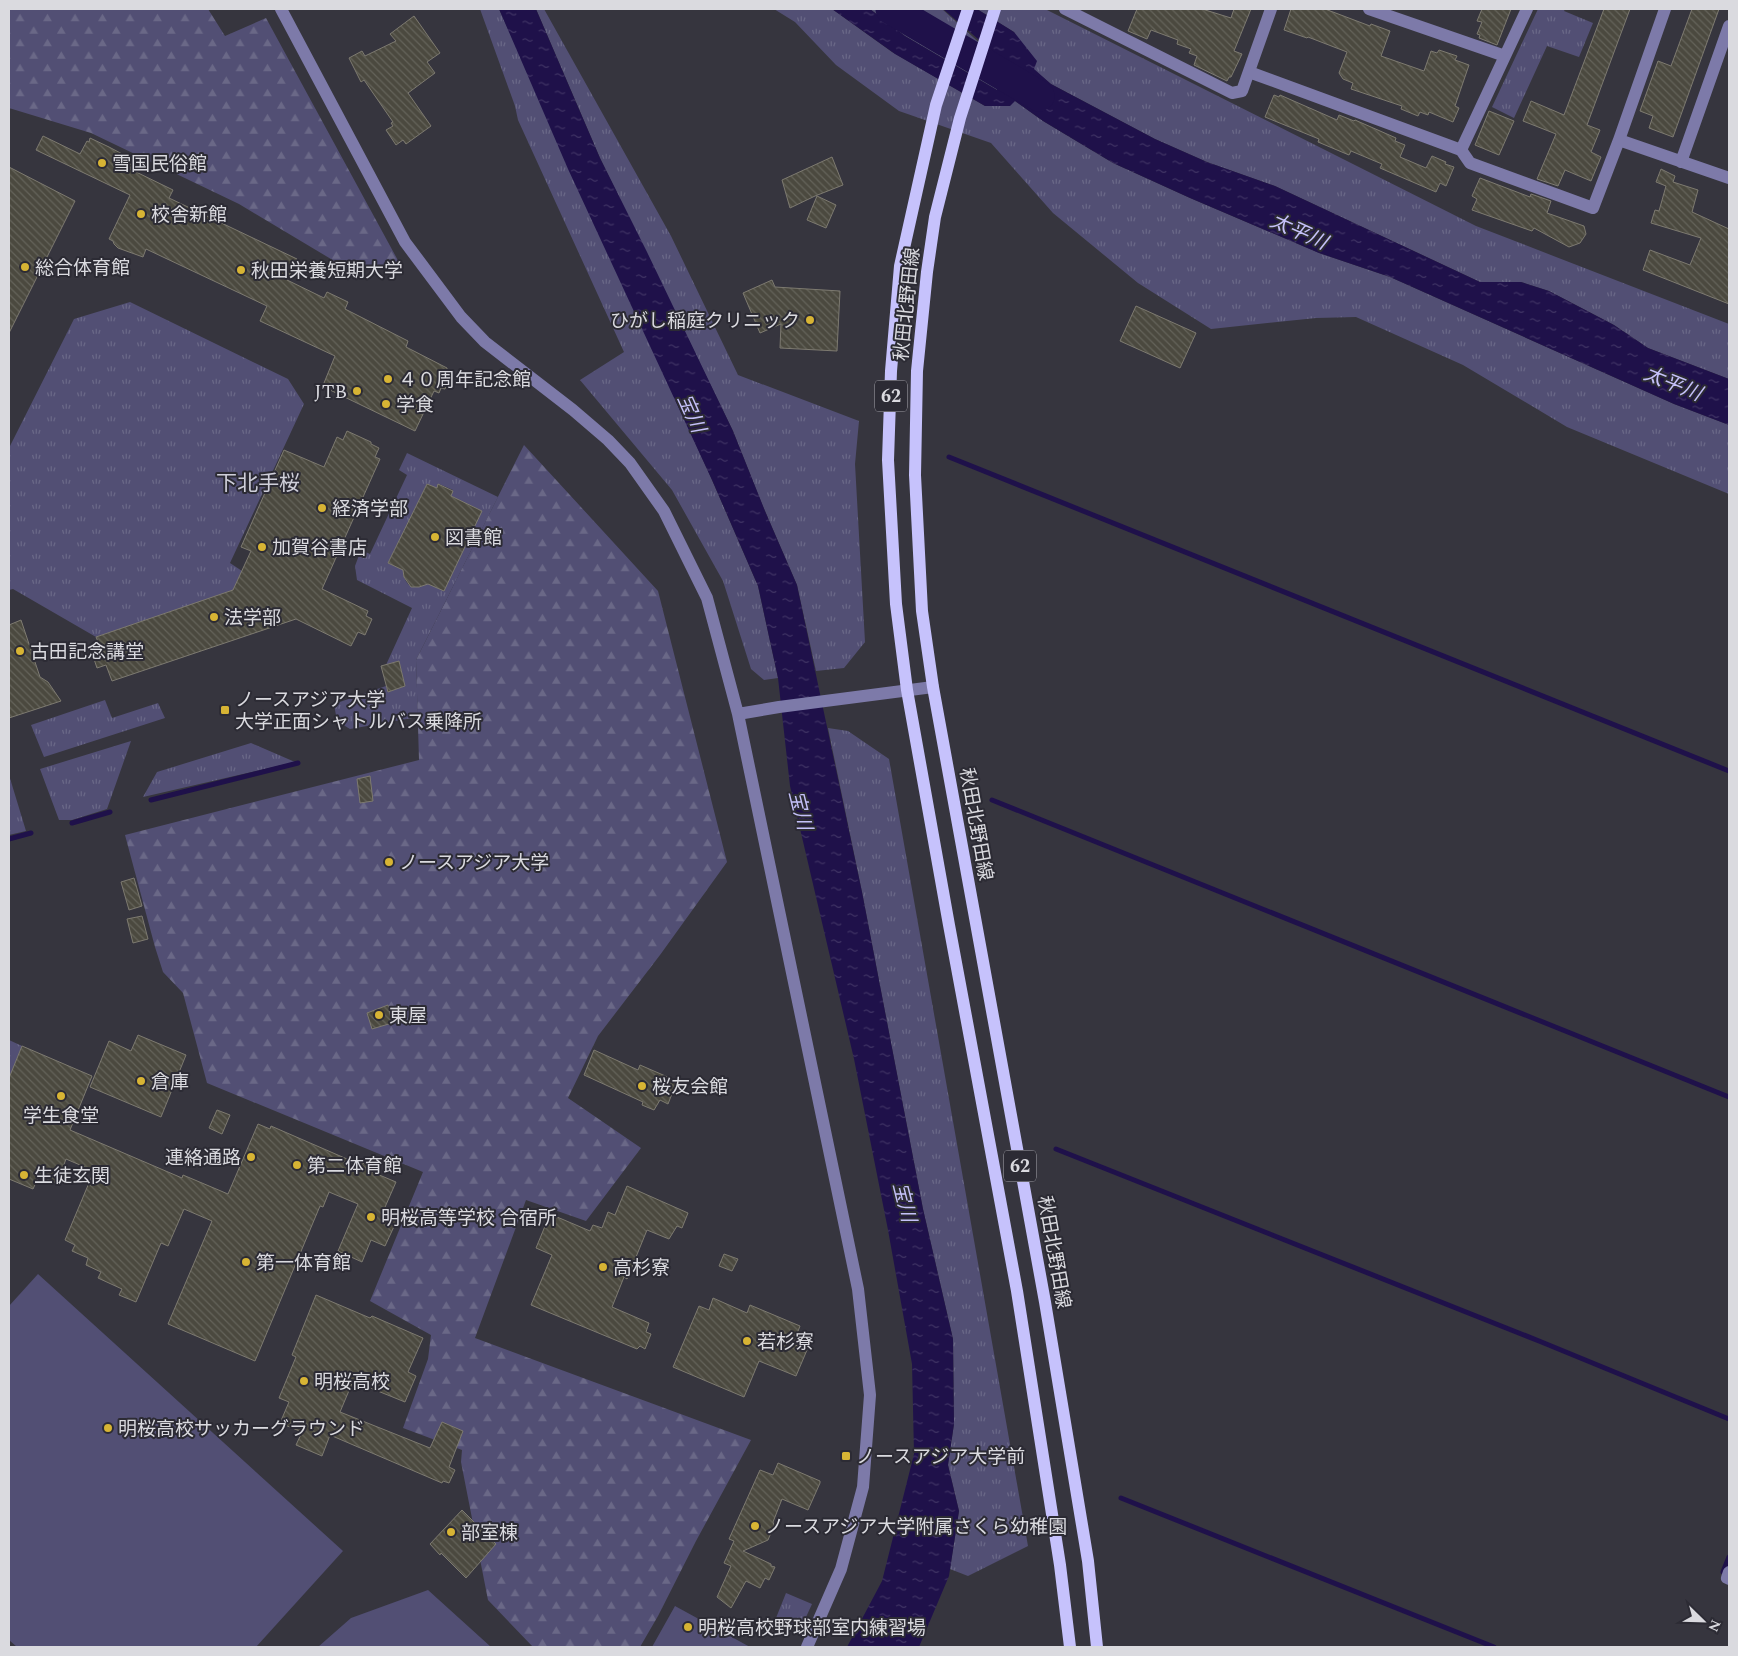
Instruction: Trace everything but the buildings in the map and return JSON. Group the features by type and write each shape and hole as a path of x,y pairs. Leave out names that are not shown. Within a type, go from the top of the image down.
{"main road":[{"name":"秋田北野田線","path":"968,9 936,105 900,266 892,371 888,460 896,604 907,690 1017,1291 1060,1566 1070,1647"},
{"name":"秋田北野田線","path":"995,9 960,118 935,217 927,272 917,371 915,474 922,611 933,687 1045,1302 1088,1561 1097,1647"}],"street":[{"path":"281,9 405,242 456,310 486,342 573,410 608,440 630,463 664,511 707,598 738,714 858,1289 870,1394 863,1487 841,1569 807,1647"},
{"path":"1065,9 1232,93 1242,91 1272,9"},
{"path":"1369,9 1505,56"},
{"path":"1461,150 1527,9"},
{"path":"1249,72 1461,150 1470,163 1593,208 1665,9"},
{"path":"1681,162 1729,26"},
{"path":"1619,140 1729,178"},
{"path":"738,714 779,706 840,700 933,687"},
{"path":"1729,1572 1727,1578 1729,1579"}],"green space":[{"path":"9,9 208,9 225,36 266,18 401,266 351,271 239,204 91,133 9,108"},
{"path":"480,9 499,9 712,480 758,586 778,678 764,680 751,669 723,581 672,490 580,380 624,352 518,120 515,106"},
{"path":"536,9 544,9 671,236 738,375 859,421 855,464 865,642 844,668 816,671 797,585 733,431 600,158"},
{"path":"774,9 832,9 892,52 985,106 1015,101 1043,121 1113,163 1190,198 1319,253 1390,277 1674,404 1729,425 1729,494 1567,427 1463,365 1356,317 1316,318 1211,329 1138,283 1053,213 991,143 899,111 836,65 795,22"},
{"path":"870,9 942,9 1005,66 997,90 905,36"},
{"path":"977,9 1045,9 1476,226 1729,324 1729,379 1648,348 1614,325 1549,291 1521,282 1480,282 1275,186 1207,162 1155,139 1051,84 1033,69 1014,32"},
{"path":"1538,9 1565,9 1564,11 1593,23 1579,57 1547,46 1514,118 1492,107"},
{"path":"130,302 288,379 304,404 230,563 242,571 233,591 96,637 13,589 9,590 9,448 74,319"},
{"path":"524,445 658,591 727,862 660,955 598,1036 568,1098 641,1148 586,1221 526,1200 475,1338 751,1440 640,1647 533,1647 488,1600 461,1462 462,1450 403,1428 428,1359 431,1335 370,1301 423,1172 207,1083 183,993 163,972 125,835 419,760 416,660"},
{"path":"407,453 498,497 416,660 418,717 350,729 337,721 334,704 386,686 388,692 405,686 399,661 386,665 412,608 357,580 355,566 361,550 370,554 407,475 399,470","holes":["427,484 437,488 439,484 453,490 451,496 482,511 419,587 415,587 409,585 405,580 403,570 388,563"]},
{"path":"105,700 112,718 158,703 165,718 44,757 31,725"},
{"path":"828,728 848,731 889,759 1028,1546 968,1576 950,1569 959,1511 948,1465 954,1424 953,1339 923,1209 862,892"},
{"path":"131,741 107,809 72,820 59,820 40,769"},
{"path":"251,743 295,762 143,797 157,772"},
{"path":"9,775 26,831 9,835"},
{"path":"9,1040 22,1046 9,1078"},
{"name":"明桜高校サッカーグラウンド","path":"38,1274 343,1551 256,1647 17,1647 9,1640 9,1306"},
{"path":"428,1590 491,1647 318,1647 351,1618"},
{"path":"786,1593 812,1604 801,1628 776,1618"},
{"name":"明桜高校野球部室内練習場","path":"675,1606 750,1647 652,1647"}],"water":[{"name":"宝川","path":"499,9 536,9 600,158 733,431 797,585 862,892 923,1209 953,1339 954,1424 948,1465 959,1511 949,1576 919,1647 847,1647 882,1581 914,1454 912,1364 854,1059 790,786 778,678 758,586 712,480 568,169"},
{"path":"832,9 870,9 905,36 997,90 1005,66 1000,58 943,9 977,9 1014,32 1037,61 1034,69 1051,84 1155,139 1207,162 1275,186 1480,282 1521,282 1549,291 1614,325 1648,348 1729,379 1729,425 1674,404 1390,277 1319,253 1190,198 1113,163 1043,121 1015,101 1010,106 985,106 895,54"}],"waterway":[{"name":"太平川","path":"891,9 1039,96"},
{"path":"949,457 1729,771"},
{"path":"151,800 298,763"},
{"path":"992,800 1729,1097"},
{"path":"72,823 110,812"},
{"path":"9,839 31,833"},
{"path":"1056,1149 1539,1341 1729,1419"},
{"path":"1121,1498 1494,1647"},
{"path":"1723,1572 1729,1557"}],"place":[{"name":"雪国民俗館","path":"102,163"},
{"name":"校舎新館","path":"141,214"},
{"name":"総合体育館","path":"25,267"},
{"name":"秋田栄養短期大学","path":"241,270"},
{"name":"ひがし稲庭クリニック","path":"810,320"},
{"name":"４０周年記念館","path":"388,379"},
{"name":"JTB","path":"357,391"},
{"name":"学食","path":"386,404"},
{"name":"経済学部","path":"322,508"},
{"name":"図書館","path":"435,537"},
{"name":"加賀谷書店","path":"262,547"},
{"name":"法学部","path":"214,617"},
{"name":"古田記念講堂","path":"20,651"},
{"name":"ノースアジア大学 大学正面シャトルバス乗降所","path":"225,710"},
{"name":"ノースアジア大学","path":"389,862"},
{"name":"東屋","path":"379,1015"},
{"name":"倉庫","path":"141,1081"},
{"name":"桜友会館","path":"642,1086"},
{"name":"学生食堂","path":"61,1096"},
{"name":"連絡通路","path":"251,1157"},
{"name":"第二体育館","path":"297,1165"},
{"name":"生徒玄関","path":"24,1175"},
{"name":"明桜高等学校 合宿所","path":"371,1217"},
{"name":"第一体育館","path":"246,1262"},
{"name":"高杉寮","path":"603,1267"},
{"name":"若杉寮","path":"747,1341"},
{"name":"明桜高校","path":"304,1381"},
{"name":"明桜高校サッカーグラウンド","path":"108,1428"},
{"name":"ノースアジア大学前","path":"846,1456"},
{"name":"ノースアジア大学附属さくら幼稚園","path":"755,1526"},
{"name":"部室棟","path":"451,1532"},
{"name":"明桜高校野球部室内練習場","path":"688,1627"}],"district":[{"name":"下北手桜","path":"258,483"}]}
